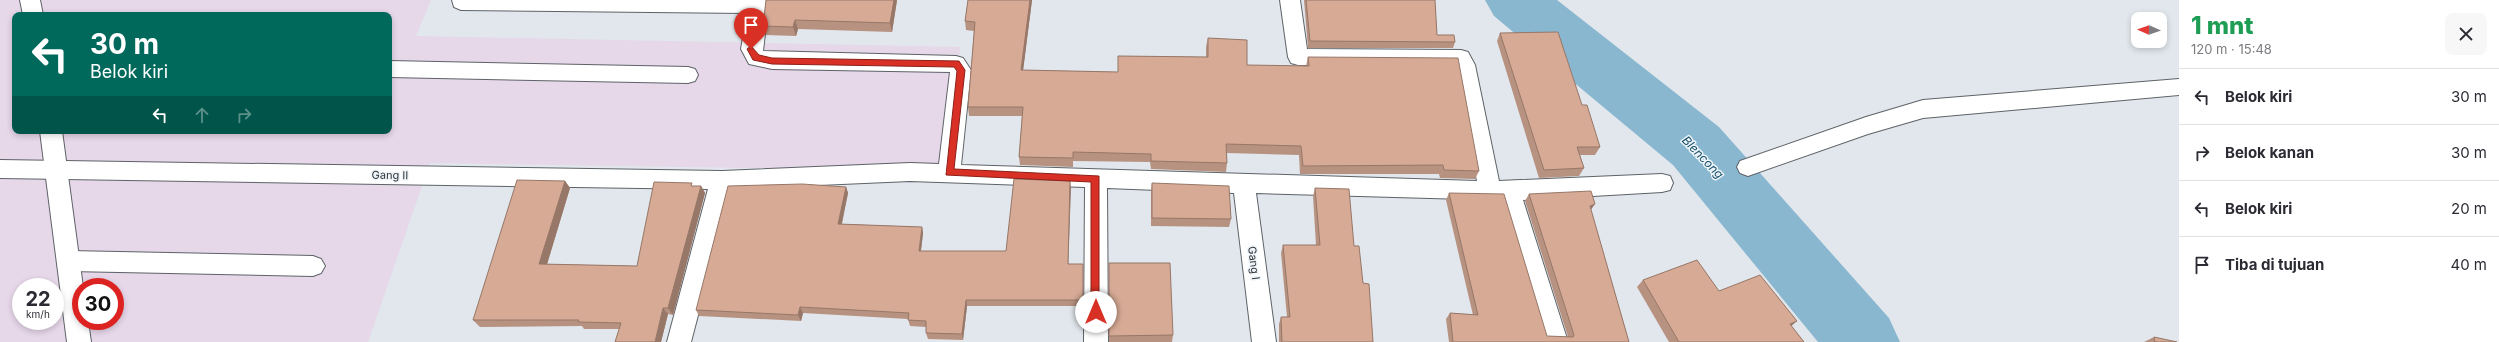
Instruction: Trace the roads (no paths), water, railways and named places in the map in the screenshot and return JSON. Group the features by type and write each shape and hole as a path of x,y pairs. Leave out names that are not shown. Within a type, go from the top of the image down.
{"street":[{"path":"30,0 32,12"},
{"path":"1290,0 1298,57 1461,58 1465,65 1499,190 1556,342"},
{"path":"461,2 762,2 751,49 756,58 772,61 956,64 961,70 949,172"},
{"path":"392,69 688,75"},
{"path":"1748,167 1866,126 1922,109 2179,87"},
{"path":"51,134 79,342"},
{"name":"Gang II","path":"0,169 722,180 910,172 949,172 1244,184 1499,190 1662,183"},
{"path":"1096,179 1096,342"},
{"path":"678,342 722,180"},
{"name":"Gang I","path":"1244,184 1264,342"},
{"path":"69,261 313,266"}],"waterway":[{"name":"Blencong","path":"1515,0 1696,146 1863,342"}]}
